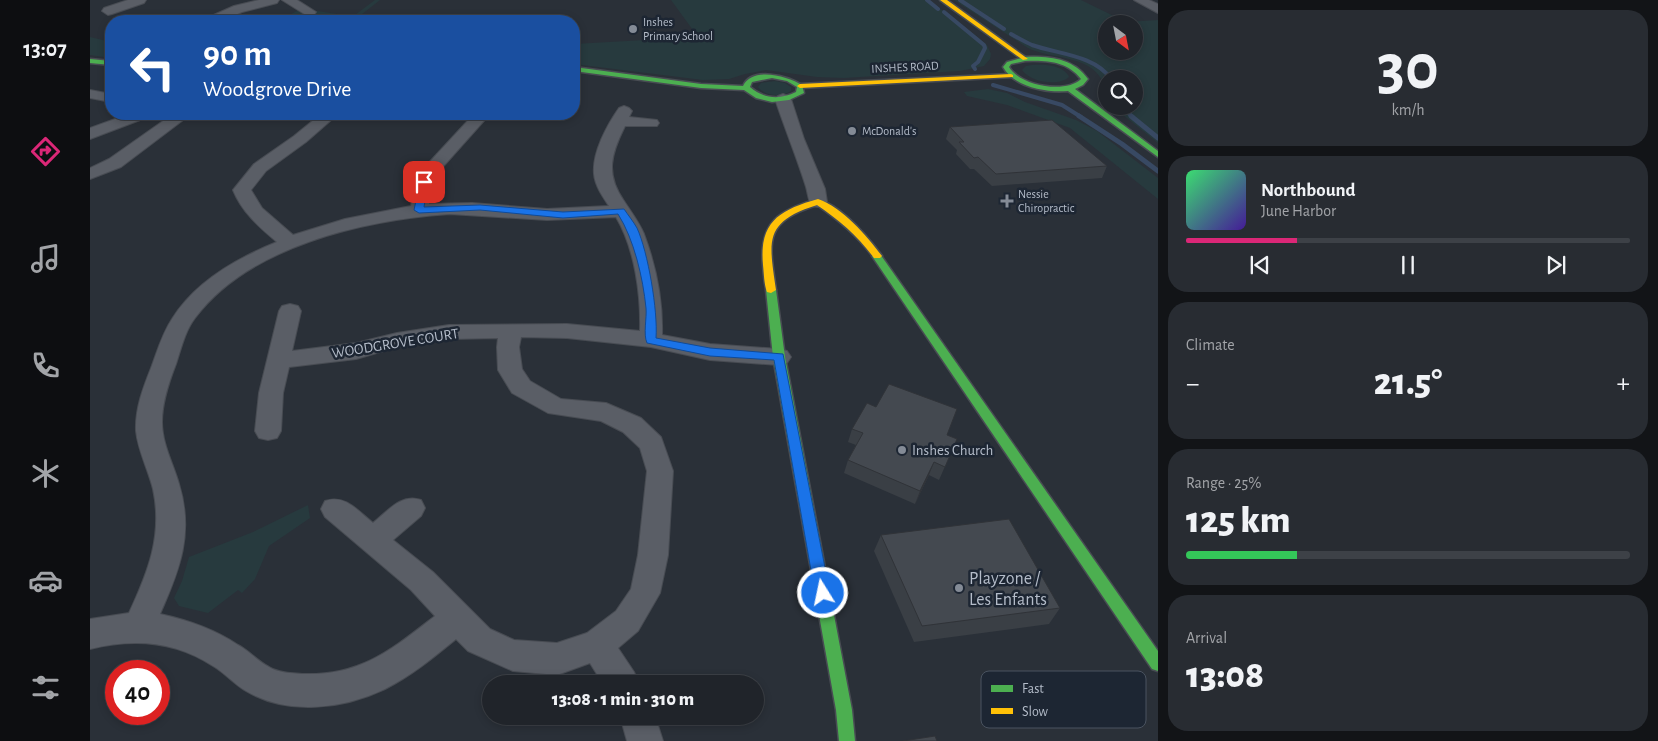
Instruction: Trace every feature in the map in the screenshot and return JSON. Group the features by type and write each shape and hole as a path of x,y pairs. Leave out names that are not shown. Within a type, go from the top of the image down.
{"street":[{"path":"105,13 140,0"},
{"path":"224,15 238,9 273,0"},
{"path":"293,2 318,0"},
{"path":"943,0 1025,58"},
{"path":"1140,0 1156,11"},
{"path":"293,2 310,12"},
{"path":"1025,58 1054,61 1078,70 1085,79 1084,83 1069,88 1044,87 1011,76 1006,66 1009,63 1025,58"},
{"path":"90,61 105,62"},
{"path":"580,70 701,86 746,88 760,97 783,99 796,96 802,89 789,79 772,76 749,81 746,88"},
{"name":"INSHES ROAD","path":"800,86 1011,76"},
{"path":"1069,88 1158,154"},
{"path":"90,94 105,97"},
{"path":"783,99 796,140 816,189 818,202 850,224 866,240 1158,664"},
{"path":"651,123 621,116 606,149 603,167 606,186 632,228 638,246 650,304 651,340"},
{"path":"90,134 140,120"},
{"path":"147,120 165,127"},
{"path":"90,174 115,164 175,120"},
{"path":"290,243 251,206 244,198 242,190 248,178 258,169 323,120"},
{"path":"419,210 424,182 433,168 477,120"},
{"path":"818,202 799,207 785,214 773,224 767,237 768,272 779,357 844,710 847,741"},
{"path":"139,626 169,556 173,523 167,488 152,452 149,420 158,382 175,334 186,313 197,300 224,277 290,243 355,221 419,210 480,208 563,215 621,211"},
{"path":"268,431 271,393 290,311"},
{"path":"335,509 422,581 479,640 513,655 557,659 597,644 627,621 645,593 653,555 660,471 652,444 632,425 606,412 557,406 541,399 521,386 510,370 508,348 511,330"},
{"name":"WOODGROVE COURT","path":"279,360 356,350 397,340 448,332 511,330 567,331 651,340 710,352 779,357"},
{"path":"373,540 411,508"},
{"path":"90,634 139,626 173,631 202,641 228,656 246,673 269,685 298,691 334,689 373,677 410,655 458,618"},
{"path":"597,644 616,675"},
{"path":"641,725 645,741"}],"green space":[{"path":"375,0 380,0 361,15 355,15"},
{"path":"671,0 929,0 987,45 991,54 990,59 984,66 960,71 844,78 817,77 766,70 729,79 703,80 580,65 580,44 698,37"},
{"path":"954,0 1081,0 1112,15 1098,15 1098,60 1143,60 1143,21 1158,20 1158,143 1123,115 1143,115 1143,70 1098,70 1098,75 1088,66 1079,62 1037,52"},
{"path":"297,11 318,11 343,15 289,15"},
{"path":"90,37 105,41 105,57 90,55"},
{"path":"1047,65 1058,68 1063,70 1069,77 1058,82 1037,80 1031,78 1022,70 1026,66"},
{"path":"775,81 785,83 791,87 791,91 774,95 765,93 758,87 761,83"},
{"path":"988,89 1007,93 1025,102 1076,120 1097,131 1158,178 1158,199 1070,128 1007,105 967,96 964,92"},
{"path":"308,505 310,518 269,546 255,579 242,593 238,590 208,613 179,606 174,598 182,581 189,557 253,532"}],"building":[{"path":"1052,120 1107,166 996,174 978,157 974,158 959,142 964,142 950,127"},
{"name":"Inshes Church","path":"889,384 957,409 947,435 957,439 945,467 934,462 920,491 848,460 863,433 852,429 867,403 876,407"},
{"name":"Playzone / Les Enfants","path":"1009,519 1060,608 922,626 881,535"},
{"path":"935,736 937,741 903,741"}],"waterway":[{"path":"927,0 938,9"},
{"path":"960,0 1004,29"},
{"path":"944,12 984,45 985,48 978,62 973,66 975,69"},
{"path":"1011,34 1032,45 1086,60 1102,70"},
{"path":"993,85 1062,105 1081,117"},
{"path":"1079,116 1122,144 1158,171"},
{"path":"1131,116 1158,138"}],"traffic: fast":[{"path":"1025,59 1058,61 1073,67 1085,79 1081,84 1065,89 1046,88 1025,82 1009,73 1006,67 1009,63 1025,59"},
{"path":"90,61 105,62"},
{"path":"580,70 701,86 746,88"},
{"path":"772,76 789,79 800,86 800,93 779,100 772,100 758,96 746,88 749,81 755,78 772,76"},
{"path":"1069,88 1158,155"},
{"path":"877,256 1158,664"},
{"path":"771,290 779,357 844,710 847,741"}],"traffic: slow":[{"path":"943,0 1025,59"},
{"path":"800,86 1011,76"},
{"path":"771,290 767,256 767,243 770,232 775,222 799,208 818,202 851,225 877,256"}],"place":[{"name":"Inshes Primary School","path":"633,29"},
{"name":"McDonald's","path":"852,131"},
{"name":"Nessie Chiropractic","path":"1007,201"},
{"name":"Inshes Church","path":"902,450"},
{"name":"Playzone / Les Enfants","path":"959,588"}],"route":[{"path":"424,182 419,210 480,208 563,215 621,211 632,228 638,246 650,304 651,340 710,352 779,357 823,593"}]}
